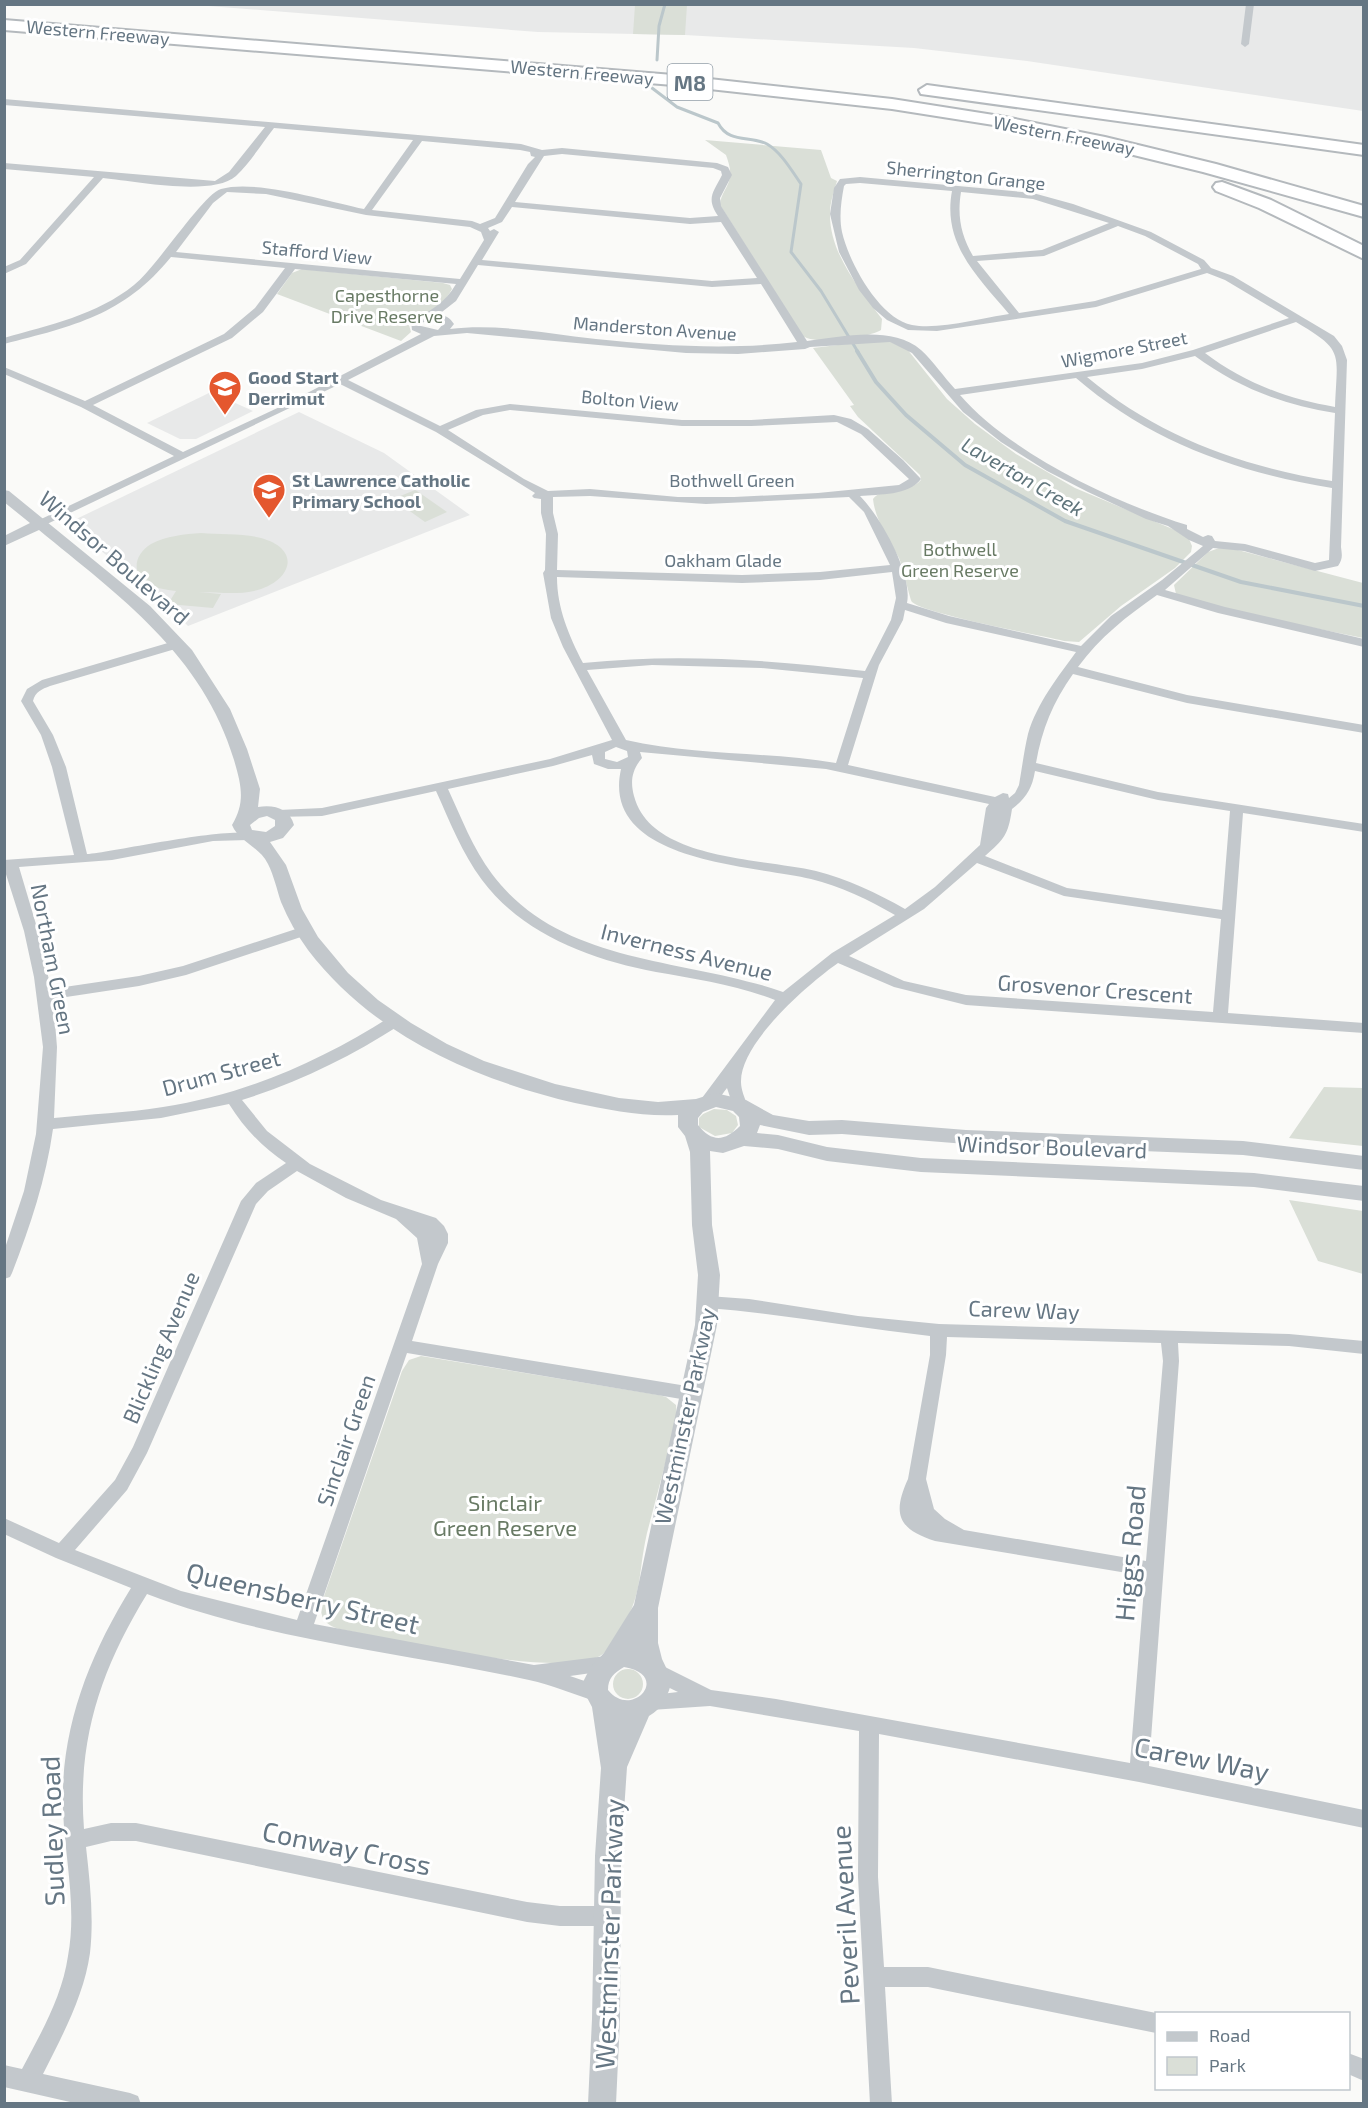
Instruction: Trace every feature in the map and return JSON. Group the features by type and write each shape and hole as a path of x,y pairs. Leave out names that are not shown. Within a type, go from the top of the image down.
{"highway":[{"name":"Western Freeway","path":"4,14 767,76 971,104 1084,125 1259,166 1364,197"},
{"name":"Western Freeway","path":"4,25 804,92 949,112 1124,147 1256,179 1364,212"},
{"path":"767,76 850,81"},
{"path":"906,87 1364,150"},
{"path":"804,92 947,116 1132,158 1193,177 1265,204 1364,254"}],"street":[{"path":"1245,45 1250,4"},
{"path":"4,102 242,123 269,128 302,128 513,147 536,156 571,153 694,164 715,169 723,182 715,202 723,219 805,346"},
{"path":"4,340 81,318 115,303 141,285 269,128"},
{"path":"366,212 418,139"},
{"path":"4,166 256,190 366,212 486,225 499,220 536,156"},
{"path":"4,271 23,262 101,175"},
{"name":"Sherrington Grange","path":"884,315 853,272 840,241 834,217 838,194 846,182 868,181 1045,198 1148,234 1192,258 1204,271"},
{"path":"957,189 952,212 961,241 970,259 1017,317"},
{"path":"509,204 690,221 723,219"},
{"path":"970,259 1044,253 1118,223"},
{"path":"408,343 417,321 429,317 448,304 488,239 486,225"},
{"name":"Stafford View","path":"167,254 462,282"},
{"path":"474,262 712,284 762,281"},
{"path":"85,405 228,336 259,310 292,266"},
{"path":"884,315 888,335 916,351 967,410 1005,440 1051,469 1206,541 1245,548 1306,565 1336,560 1342,360 1340,351 1325,334 1233,281 1204,271 1096,304 888,335"},
{"path":"4,542 183,457 339,380 408,343 448,326 448,304"},
{"path":"884,315 912,332 916,351"},
{"path":"429,317 447,320 472,330"},
{"name":"Wigmore Street","path":"951,393 1142,366 1197,352 1298,318"},
{"path":"416,328 436,332"},
{"name":"Manderston Avenue","path":"436,332 472,330 689,351 744,351 888,335"},
{"path":"888,335 912,332"},
{"path":"1197,352 1230,375 1269,394 1305,405 1340,411"},
{"path":"4,370 85,405 183,457"},
{"path":"1080,376 1122,408 1190,444 1272,474 1337,485"},
{"path":"339,380 440,429 520,481 526,489 543,497 542,509 548,513 552,534 549,573 557,618 579,667 609,724 626,745 635,752 625,786"},
{"name":"Bolton View","path":"440,429 480,412 510,407 694,423 762,423 820,417 843,420 860,428 899,463 905,474 906,483"},
{"name":"Bothwell Green","path":"543,497 580,493 716,501 800,498 852,494 906,483"},
{"path":"841,768 869,675 901,609 902,591 897,568 869,511 865,492"},
{"name":"Windsor Boulevard","path":"4,494 144,609 178,644 202,676 225,716 239,749 251,789 247,828"},
{"path":"852,494 869,511"},
{"path":"247,828 255,813 280,822 553,762 601,747 626,745 673,753 759,758 841,768 943,790 975,803 998,806 1021,795 1026,785 1028,765 1044,711 1084,650 1114,619 1174,577 1196,556 1206,550 1206,541"},
{"name":"Oakham Glade","path":"549,573 719,579 820,576 897,568"},
{"path":"1153,590 1243,615 1362,642"},
{"path":"901,609 1084,650"},
{"path":"82,860 59,767 47,735 27,701 27,696 46,683 178,644"},
{"path":"579,667 712,662 869,675"},
{"path":"1070,669 1197,701 1360,727"},
{"path":"609,724 597,754 625,786 630,806 636,817 653,833 674,846 705,856 814,875 856,890 905,915"},
{"path":"553,762 584,761 617,766 673,753"},
{"path":"1028,765 1147,794 1364,827"},
{"name":"Inverness Avenue","path":"440,786 487,877 505,898 530,918 565,938 635,963 719,977 785,998"},
{"name":"Windsor Boulevard","path":"251,789 280,822"},
{"path":"692,1134 687,1118 718,1089 785,998 837,956 905,915 947,885 977,858 1001,834 998,806"},
{"path":"1220,1017 1237,809"},
{"path":"8,864 112,856 213,837 247,828 268,837 280,822"},
{"path":"275,861 280,822"},
{"path":"247,828 275,861 305,932 343,978 395,1021 447,1051 502,1075 554,1091 628,1107 672,1122 709,1144 734,1142 750,1128 749,1115 742,1107 734,1083 736,1062"},
{"path":"977,858 1064,892 1227,915"},
{"name":"Northam Green","path":"4,1273 30,1200 45,1124 50,1045 44,995 32,934 8,864"},
{"path":"44,995 140,981 186,970 305,932"},
{"name":"Grosvenor Crescent","path":"837,956 889,982 947,997 1362,1027"},
{"name":"Drum Street","path":"45,1124 179,1110 232,1097 277,1083 324,1063 395,1021"},
{"name":"Sinclair Green","path":"232,1097 238,1109 258,1133 298,1162 345,1189 399,1214 425,1234 430,1263 303,1630"},
{"path":"628,1107 676,1109 723,1100 742,1107"},
{"name":"Windsor Boulevard","path":"742,1107 769,1121 809,1128 842,1127 966,1137 1243,1148 1364,1163"},
{"name":"Westminster Parkway","path":"655,1668 646,1643 646,1608 660,1531 693,1394 708,1302 709,1275 702,1225 700,1152 692,1134"},
{"name":"Windsor Boulevard","path":"734,1142 778,1142 827,1154 921,1165 1171,1175 1300,1185 1364,1194"},
{"name":"Westminster Parkway","path":"701,1187 710,1166 734,1142"},
{"path":"1287,1155 1297,1161 1305,1172 1300,1185"},
{"name":"Blickling Avenue","path":"62,1553 99,1512 126,1476 141,1448 249,1201 262,1187 298,1162"},
{"name":"Carew Way","path":"708,1302 741,1304 858,1322 939,1330 1290,1340 1364,1348"},
{"path":"939,1330 938,1354 917,1479 911,1490 908,1506 910,1519 919,1529 935,1536 963,1538 1155,1570"},
{"name":"Higgs Road","path":"1139,1773 1171,1361 1169,1337"},
{"path":"402,1346 693,1394"},
{"name":"Carew Way","path":"1339,1347 1364,1355"},
{"name":"Queensberry Street","path":"4,1525 62,1553 179,1598 303,1630 531,1672 601,1698"},
{"name":"Sudley Road","path":"28,2081 62,2009 79,1954 81,1906 73,1812 73,1764 82,1713 101,1657 117,1625 143,1585"},
{"name":"Westminster Parkway","path":"610,1661 646,1608"},
{"path":"634,1656 655,1668 660,1689 646,1706 621,1711 601,1698 596,1678 610,1661 634,1656"},
{"name":"Queensberry Street","path":"531,1672 573,1669 610,1661"},
{"name":"Carew Way","path":"655,1668 710,1698"},
{"name":"Westminster Parkway","path":"601,1698 614,1768 608,1856 606,2019 601,2102"},
{"name":"Carew Way","path":"646,1706 710,1698 1139,1773 1364,1819"},
{"name":"Westminster Parkway","path":"614,1768 646,1706"},
{"name":"Peveril Avenue","path":"869,1724 867,1837 881,2103"},
{"name":"Carew Way","path":"1329,1811 1364,1808"},
{"name":"Conway Cross","path":"76,1840 111,1832 136,1832 527,1912 560,1916 607,1916"},
{"path":"875,1977 928,1977 1155,2024"},
{"path":"1350,2064 1364,2071"},
{"path":"4,2076 130,2103"}],"shaded area":[{"path":"196,5 1363,5 1363,111 1027,61 914,48 685,35 538,32"},
{"path":"211,392 253,411 196,439 180,439 147,423"},
{"name":"St Lawrence Catholic Primary School","path":"299,412 384,453 470,515 188,626 158,596 76,531 70,522"}],"green space":[{"path":"635,5 687,5 685,35 633,34"},
{"path":"705,140 821,150 831,178 837,181 830,213 835,242 847,270 882,319 881,330 865,336 830,340 809,339 803,336 720,205 730,179 729,165 726,155"},
{"name":"Capesthorne Drive Reserve","path":"302,269 443,283 450,285 452,289 439,305 412,320 409,325 411,332 401,341 277,294 292,273"},
{"name":"Bothwell Green Reserve","path":"871,341 891,342 907,349 947,399 975,424 1016,454 1075,488 1175,530 1189,539 1192,546 1191,552 1175,568 1121,606 1079,642 1064,641 959,618 921,607 912,602 899,558 879,522 873,499 877,495 916,484 921,480 920,475 858,417 850,406 854,405 813,348"},
{"path":"415,490 447,512 425,522 393,499"},
{"path":"201,533 254,536 275,543 283,550 287,558 287,566 276,581 254,591 199,592 221,594 213,608 168,604 176,591 158,588 146,582 138,572 137,560 145,549 157,541"},
{"path":"1219,548 1234,549 1363,583 1363,638 1245,614 1176,594 1174,585 1208,552"},
{"path":"1324,1087 1363,1088 1363,1146 1289,1138"},
{"path":"714,1109 727,1110 736,1116 738,1125 732,1133 715,1136 699,1127 699,1118"},
{"path":"1289,1200 1363,1211 1363,1274 1318,1261"},
{"name":"Sinclair Green Reserve","path":"421,1356 659,1395 666,1397 676,1405 677,1418 647,1533 636,1597 626,1622 611,1646 603,1654 583,1661 553,1663 516,1661 339,1629 330,1625 322,1616 322,1602 402,1371 409,1360"},
{"path":"628,1669 639,1673 643,1684 639,1695 628,1699 617,1695 613,1684 617,1673"}],"waterway":[{"name":"Laverton Creek","path":"657,60 659,26 665,4"},
{"name":"Laverton Creek","path":"652,88 677,107 718,123 728,134 767,144 786,162 801,184 791,252 821,291 858,352"},
{"name":"Laverton Creek","path":"857,351 876,382 906,415 965,465 1065,521 1241,582 1364,606"}],"place":[{"name":"Good Start Derrimut","path":"225,416"},
{"name":"St Lawrence Catholic Primary School","path":"269,519"}]}
